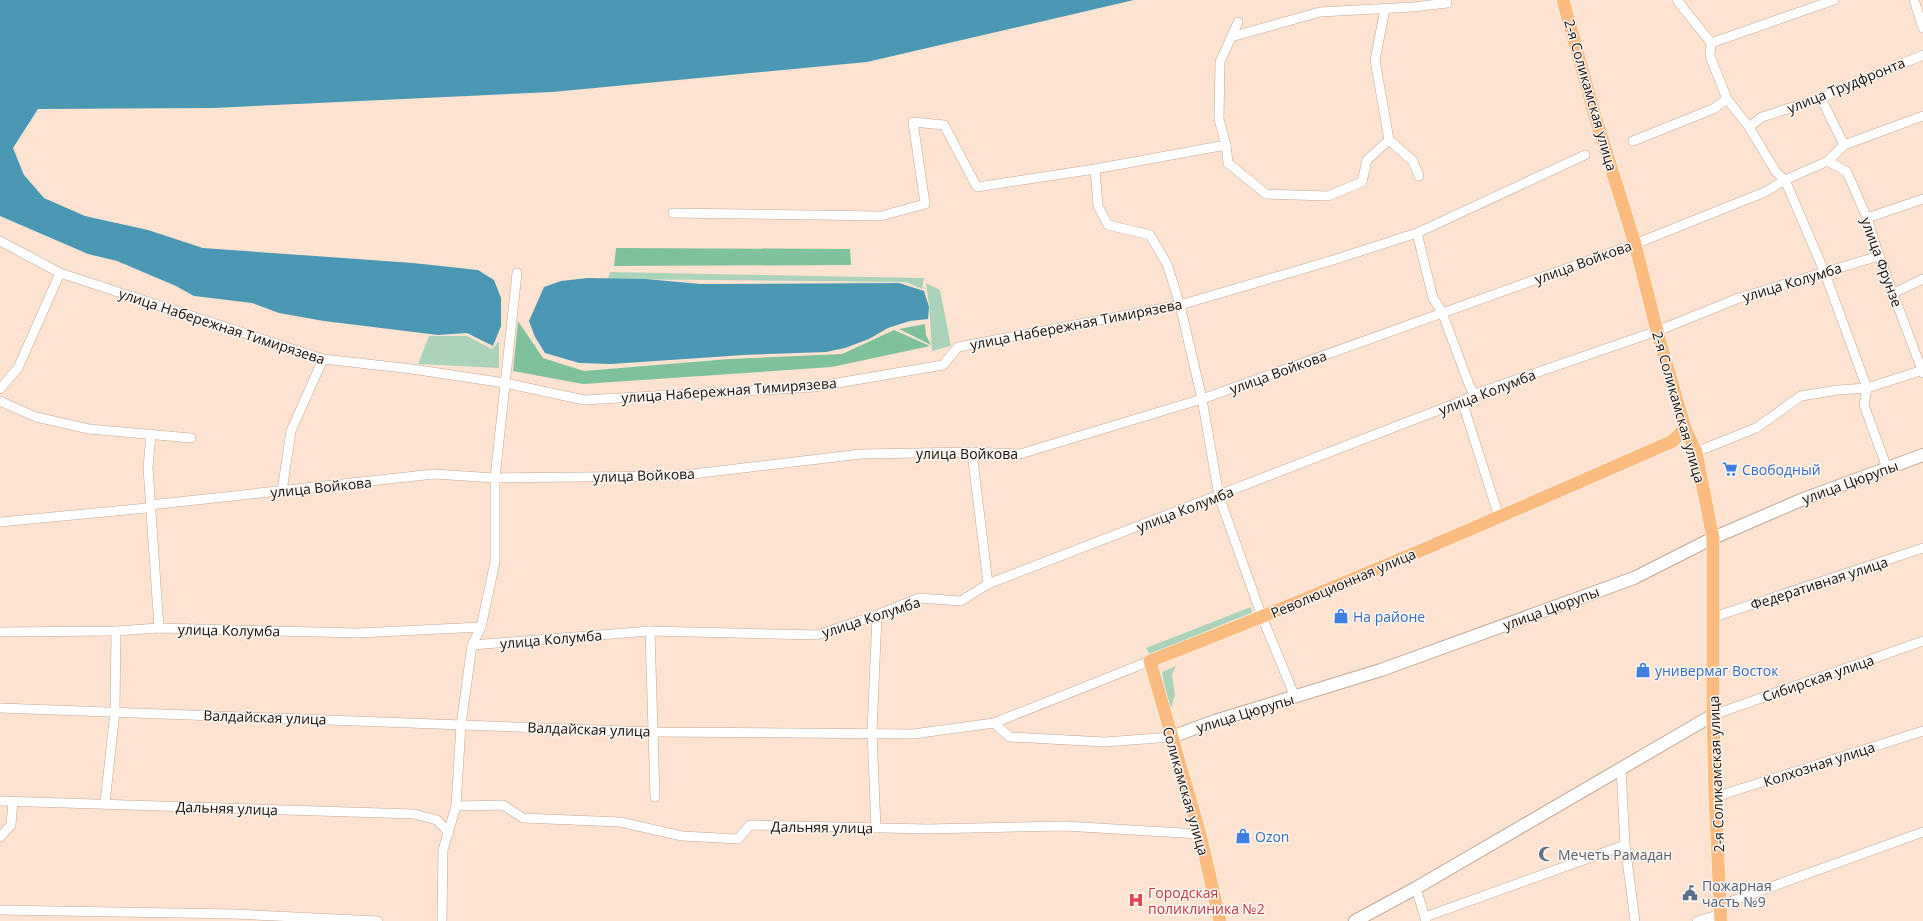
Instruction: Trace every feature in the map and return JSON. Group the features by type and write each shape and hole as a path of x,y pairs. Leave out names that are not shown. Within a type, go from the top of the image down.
{"main road":[{"name":"2-я Соликамская улица","path":"1563,0 1595,116 1635,244 1657,331 1685,428 1696,452 1713,538 1713,715 1715,797 1721,913"},
{"name":"Революционная улица","path":"1150,661 1262,617 1499,517 1673,441 1685,428"},
{"name":"Соликамская улица","path":"1150,661 1200,834 1220,921"}],"street":[{"path":"1676,0 1711,44 1710,56 1727,99 1749,127 1776,172 1785,180 1824,271 1867,388 1864,406 1888,468"},
{"path":"1711,44 1834,0"},
{"path":"1914,0 1923,28"},
{"path":"1231,37 1320,12 1385,9 1447,3"},
{"path":"1385,9 1375,60 1389,140 1413,160 1419,176"},
{"path":"1238,22 1220,62 1219,119 1226,144 1228,163 1266,194 1328,196 1362,182 1367,160 1389,140"},
{"name":"улица Трудфронта","path":"1749,127 1762,117 1822,98 1923,54"},
{"path":"1822,98 1844,145"},
{"path":"1633,142 1713,109 1727,99"},
{"name":"улица Войкова","path":"0,522 147,508 150,505 434,474 496,478 676,476 861,454 972,452 1020,454 1202,399 1635,244 1765,192 1785,180 1828,162 1844,145 1923,116"},
{"path":"673,213 881,216 925,204 913,122 944,125 977,187 1095,169 1226,144"},
{"name":"улица Набережная Тимирязева","path":"0,241 60,273 178,313 323,359 412,368 505,383 584,400 814,387 943,365 958,348 1180,305 1330,261 1416,233 1585,155"},
{"name":"улица Фрунзе","path":"1828,162 1847,172 1867,218 1879,256 1923,371"},
{"path":"1095,169 1098,206 1108,225 1150,235 1168,264 1180,305 1202,399 1218,496 1262,617 1295,697"},
{"path":"1867,218 1923,199"},
{"path":"1416,233 1433,298 1442,312 1470,387 1475,394"},
{"name":"улица Колумба","path":"472,645 650,631 817,635 877,615 919,598 961,600 988,584 1462,401 1475,394 1657,331 1739,298 1824,271 1879,256"},
{"path":"0,389 18,368 60,273"},
{"path":"442,921 443,850 456,806 461,724 472,645 481,627 495,562 496,478 517,273"},
{"path":"1894,293 1923,279"},
{"path":"282,491 291,431 323,359"},
{"path":"1696,452 1756,428 1801,396 1838,390 1867,388 1923,371"},
{"path":"0,401 36,418 89,429 191,438"},
{"path":"1462,401 1499,517"},
{"path":"151,434 148,468 159,628"},
{"path":"972,452 988,584"},
{"name":"улица Цюрупы","path":"1171,736 1381,670 1634,578 1713,538 1801,500 1923,455"},
{"name":"Федеративная улица","path":"1714,617 1923,548"},
{"path":"876,828 872,732 877,615"},
{"name":"улица Колумба","path":"0,632 116,631 159,628 358,633 481,627"},
{"path":"106,803 116,711 116,631"},
{"path":"650,631 655,797"},
{"name":"Сибирская улица","path":"1713,715 1923,641"},
{"name":"Революционная улица","path":"994,723 1150,661"},
{"name":"Валдайская улица","path":"0,708 116,711 653,732 872,732 913,734 994,723"},
{"path":"1355,921 1416,888 1713,715"},
{"path":"994,723 1010,738 1105,742 1171,736"},
{"name":"Колхозная улица","path":"1715,797 1923,731"},
{"path":"1621,769 1625,846 1635,921"},
{"name":"Дальняя улица","path":"0,801 106,803 414,814 437,820 449,832"},
{"path":"0,837 11,825 14,801"},
{"name":"Дальняя улица","path":"456,806 503,805 523,818 620,822 682,836 738,839 750,825 927,829 1064,826 1200,834"},
{"path":"1697,921 1721,913 1923,832"},
{"path":"1416,888 1425,919 1625,846"},
{"path":"0,910 234,914 378,921"}],"green space":[{"path":"616,248 850,249 851,265 614,266"},
{"path":"610,272 924,278 922,289 906,282 608,279"},
{"path":"926,283 940,290 951,346 932,351 929,304"},
{"path":"518,321 543,358 584,371 729,359 842,354 894,330 930,346 832,367 583,384 513,371"},
{"path":"925,324 926,335 931,345 899,329"},
{"path":"429,336 467,336 492,349 499,341 499,368 418,364"},
{"path":"1251,607 1252,613 1150,655 1146,648"},
{"path":"1176,666 1172,675 1175,695 1169,715 1162,672"}],"water":[{"path":"0,0 1134,0 867,62 553,92 214,108 38,109 13,148 24,175 44,198 85,216 148,230 203,248 413,263 478,270 494,280 501,298 501,326 493,346 467,333 438,335 324,321 279,313 252,303 194,296 176,286 117,261 88,254 0,216"},
{"path":"587,278 645,279 701,284 899,283 924,291 929,307 928,319 910,321 888,328 869,339 845,348 826,352 744,355 611,364 579,363 545,353 535,337 529,321 544,287 561,281"}],"place":[{"name":"Свободный","path":"1730,469"},
{"name":"На районе","path":"1341,616"},
{"name":"универмаг Восток","path":"1643,670"},
{"name":"Ozon","path":"1243,836"},
{"name":"Мечеть Рамадан","path":"1546,854"},
{"name":"Пожарная часть №9","path":"1690,893"},
{"name":"Городская поликлиника №2","path":"1136,900"}]}
